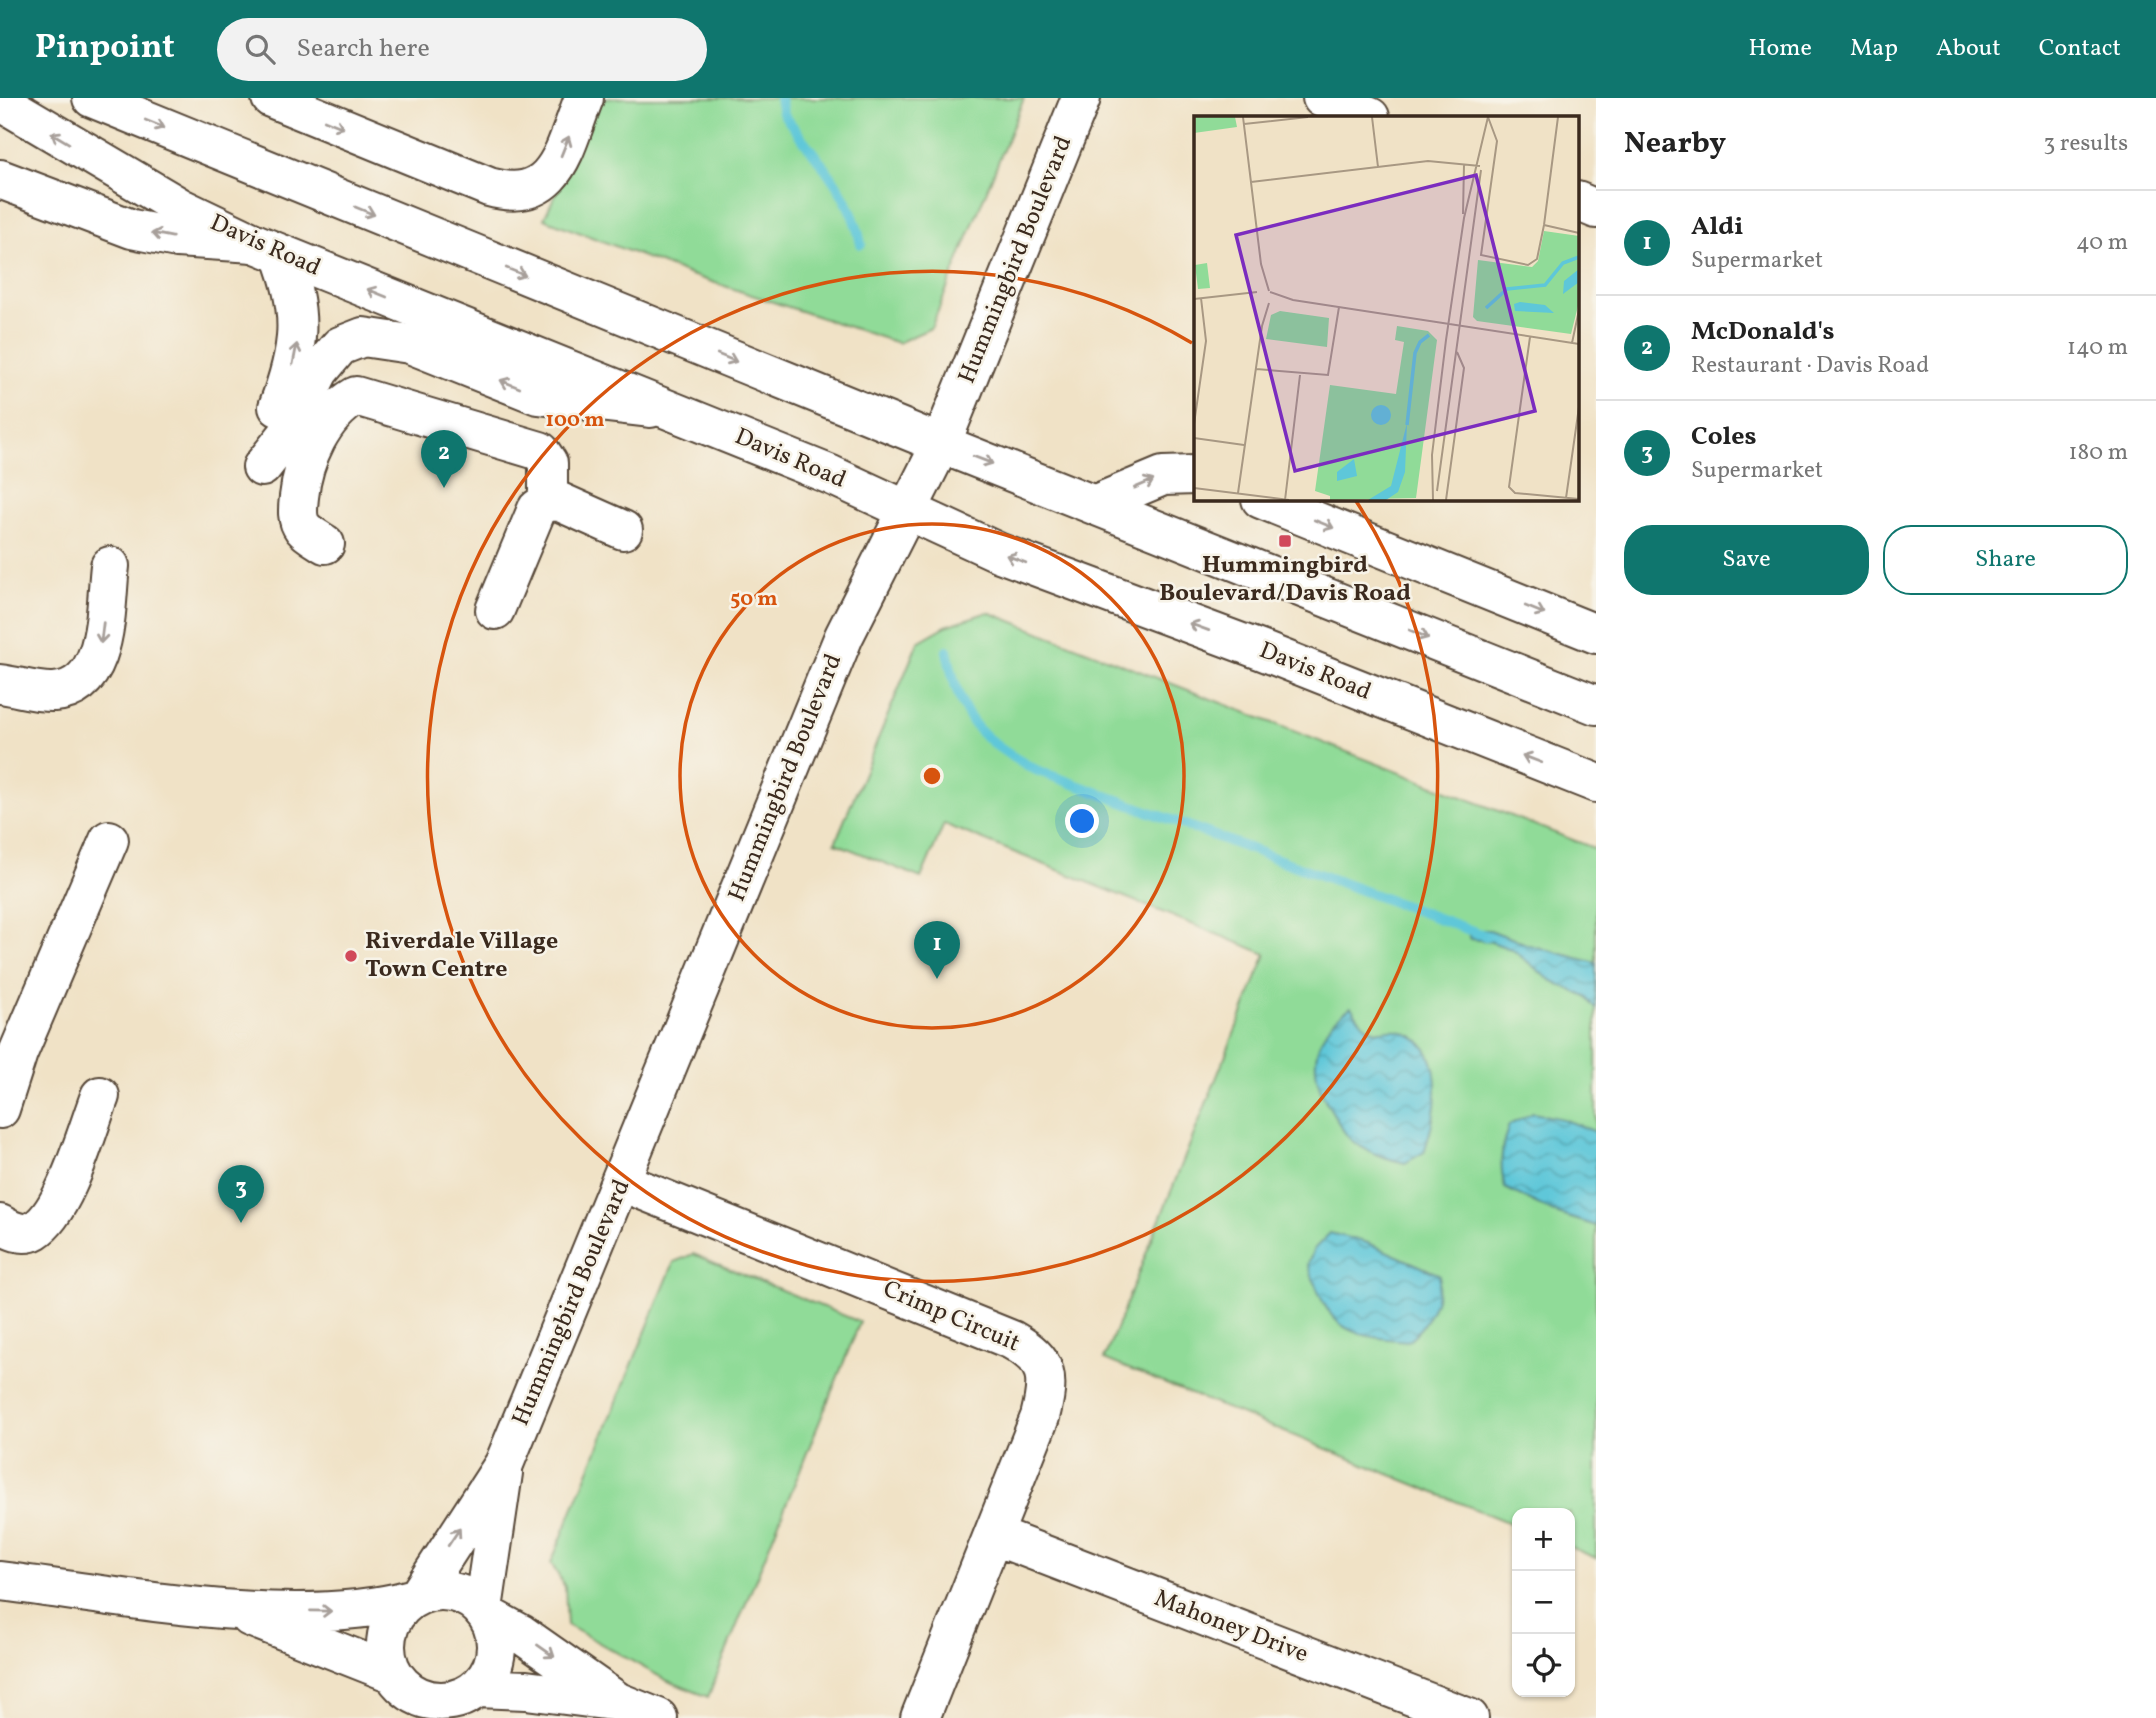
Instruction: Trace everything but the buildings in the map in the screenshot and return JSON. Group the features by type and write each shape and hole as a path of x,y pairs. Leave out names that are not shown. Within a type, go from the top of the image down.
{"street":[{"path":"92,98 941,444 1596,705"},
{"path":"271,98 489,187 520,192 537,187 551,174 560,159 584,98"},
{"name":"Hummingbird Boulevard","path":"415,1597 504,1464 844,636 905,510 941,444 1081,98"},
{"path":"1322,98 1367,116"},
{"name":"Davis Road","path":"0,101 183,209 267,249 831,475 1000,553 1263,651 1596,783"},
{"path":"0,179 132,229 177,238 267,249 295,298 298,341 262,467 288,434 319,371 340,346 363,337 410,344 538,395 673,411"},
{"path":"1578,201 1596,209"},
{"path":"325,544 303,528 298,513 301,475 312,446 342,404 356,396 488,438 516,442 540,451 548,463 548,501"},
{"path":"1096,504 1163,476 1194,475"},
{"path":"1263,500 1596,635"},
{"path":"495,610 537,509 548,501 560,502 623,530"},
{"path":"0,684 54,692 79,685 98,660 110,565"},
{"path":"0,1110 18,1053 109,840"},
{"path":"0,1224 18,1233 33,1232 50,1217 100,1096"},
{"name":"Crimp Circuit","path":"622,1182 1012,1340 1030,1350 1040,1361 1045,1375 1046,1394 1040,1417 920,1718"},
{"name":"Hummingbird Boulevard","path":"485,1613 504,1464"},
{"name":"Mahoney Drive","path":"993,1535 1469,1718"},
{"path":"0,1581 228,1608 333,1611 379,1608 436,1591 453,1592 469,1598 485,1613 521,1634 618,1702"},
{"path":"415,1597 399,1610 387,1632 386,1657 394,1675 408,1691 425,1700 464,1701 526,1689 618,1702 659,1718"},
{"path":"228,1608 394,1675"},
{"path":"464,1701 495,1662 495,1631 485,1613"},
{"path":"391,1718 394,1675"}],"green space":[{"path":"599,98 1024,98 931,328 898,343 691,275 544,219"},
{"path":"988,612 1596,849 1596,1558 1575,1549 1575,1508 1512,1508 1512,1524 1104,1359 1266,954 944,824 921,878 835,843 918,642 946,626"},
{"path":"693,1254 860,1322 708,1697 668,1681 567,1625 565,1587 551,1563 674,1262"}],"water":[{"path":"1490,930 1529,945 1596,963 1596,1009 1586,997 1550,980 1513,950 1489,941 1470,939 1468,933"},
{"path":"1351,1007 1370,1029 1395,1030 1413,1037 1425,1048 1433,1063 1436,1100 1429,1136 1424,1152 1405,1163 1377,1154 1351,1140 1324,1098 1319,1084 1316,1056 1320,1042 1337,1018"},
{"path":"1533,1113 1563,1119 1596,1132 1596,1226 1558,1214 1505,1188 1502,1156 1509,1125"},
{"path":"1330,1233 1368,1243 1440,1275 1431,1311 1422,1327 1408,1341 1367,1336 1341,1325 1331,1315 1308,1264 1314,1249"}],"waterway":[{"path":"780,98 783,113 840,190 849,207 861,244"},
{"path":"947,651 958,694 974,724 998,747 1036,770 1486,936"}],"place":[{"name":"McDonald's","path":"444,488"},
{"name":"Hummingbird Boulevard/Davis Road","path":"1285,541"},
{"name":"Riverdale Village Town Centre","path":"351,956"},
{"name":"Aldi","path":"937,979"},
{"name":"Coles","path":"241,1223"}]}
